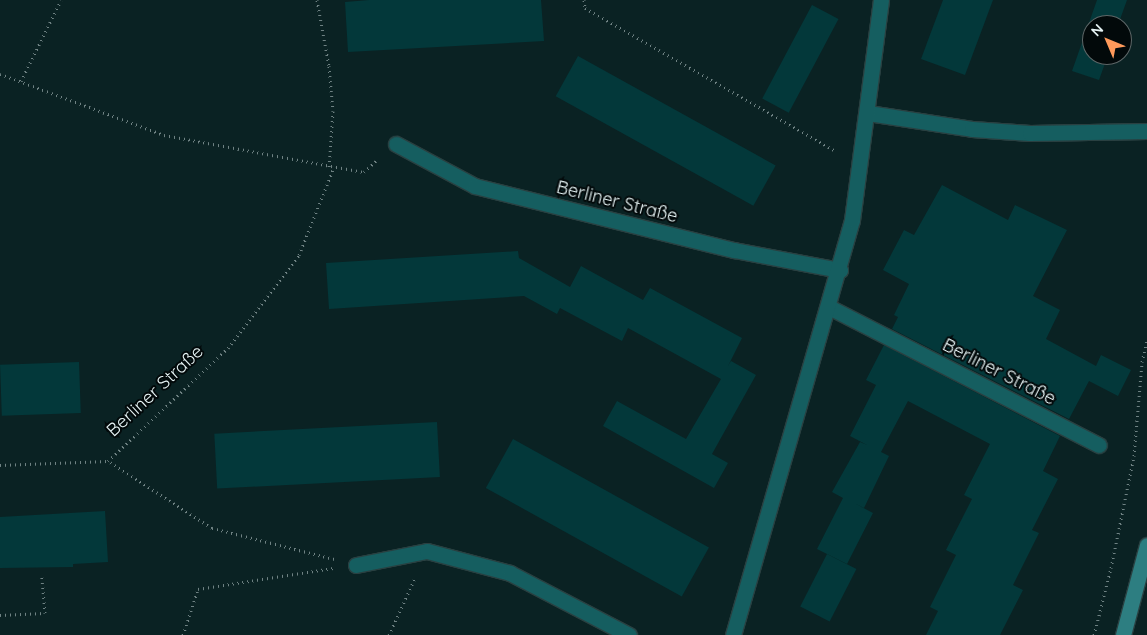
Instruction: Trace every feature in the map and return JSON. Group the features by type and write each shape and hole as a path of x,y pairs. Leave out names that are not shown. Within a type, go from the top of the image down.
{"street":[{"path":"733,635 840,270 868,113 881,0"},
{"path":"868,113 972,129 1030,133 1147,131"},
{"name":"Berliner Straße","path":"396,144 475,186 734,250 840,270"},
{"name":"Berliner Straße","path":"829,307 1099,445"},
{"path":"1123,635 1147,545"},
{"path":"356,565 427,550 510,573 629,635"}],"path":[{"path":"21,81 61,0"},
{"path":"317,0 330,66 332,102 329,168"},
{"path":"584,0 585,8 860,165"},
{"path":"0,74 164,135 329,168 364,172 396,144"},
{"name":"Berliner Straße","path":"334,168 299,255 228,348 108,461 212,528 356,565"},
{"path":"1094,635 1112,568 1134,456 1142,362 1147,340"},
{"path":"0,465 108,461"},
{"path":"389,635 427,550"},
{"path":"183,635 198,588 356,565"},
{"path":"0,615 45,613 42,577"}],"building":[{"path":"369,0 541,0 544,41 348,52 345,2"},
{"path":"943,0 993,0 965,75 921,59"},
{"path":"1097,0 1127,0 1122,15 1092,15"},
{"path":"812,5 838,19 789,113 762,99"},
{"path":"1082,43 1082,65 1104,65 1099,80 1072,71"},
{"path":"578,56 776,166 753,206 556,96"},
{"path":"942,185 1008,220 1015,205 1067,230 1033,296 1060,310 1046,339 1096,366 1101,355 1131,370 1118,396 1089,381 1069,419 892,329 898,317 894,315 909,284 883,270 904,230 914,235"},
{"path":"518,251 519,258 570,287 581,266 643,300 650,288 742,338 728,366 731,361 756,375 712,454 728,463 714,488 603,426 617,401 686,439 721,379 628,328 622,341 560,308 557,314 524,296 329,309 326,263"},
{"path":"884,345 1060,436 1043,471 1058,479 1032,530 1039,533 1013,585 1023,590 1000,635 926,635 938,611 930,607 956,555 946,550 972,499 964,495 990,444 908,401 881,452 889,456 864,508 854,503 873,513 847,564 817,549 843,498 832,492 860,442 867,445 850,436 876,385 866,380"},
{"path":"79,362 81,413 2,416 0,365"},
{"path":"437,422 440,477 217,489 214,434"},
{"path":"513,439 709,548 682,597 486,488"},
{"path":"105,511 108,562 73,564 73,567 0,568 0,517"},
{"path":"827,554 856,569 830,622 800,607"}]}
